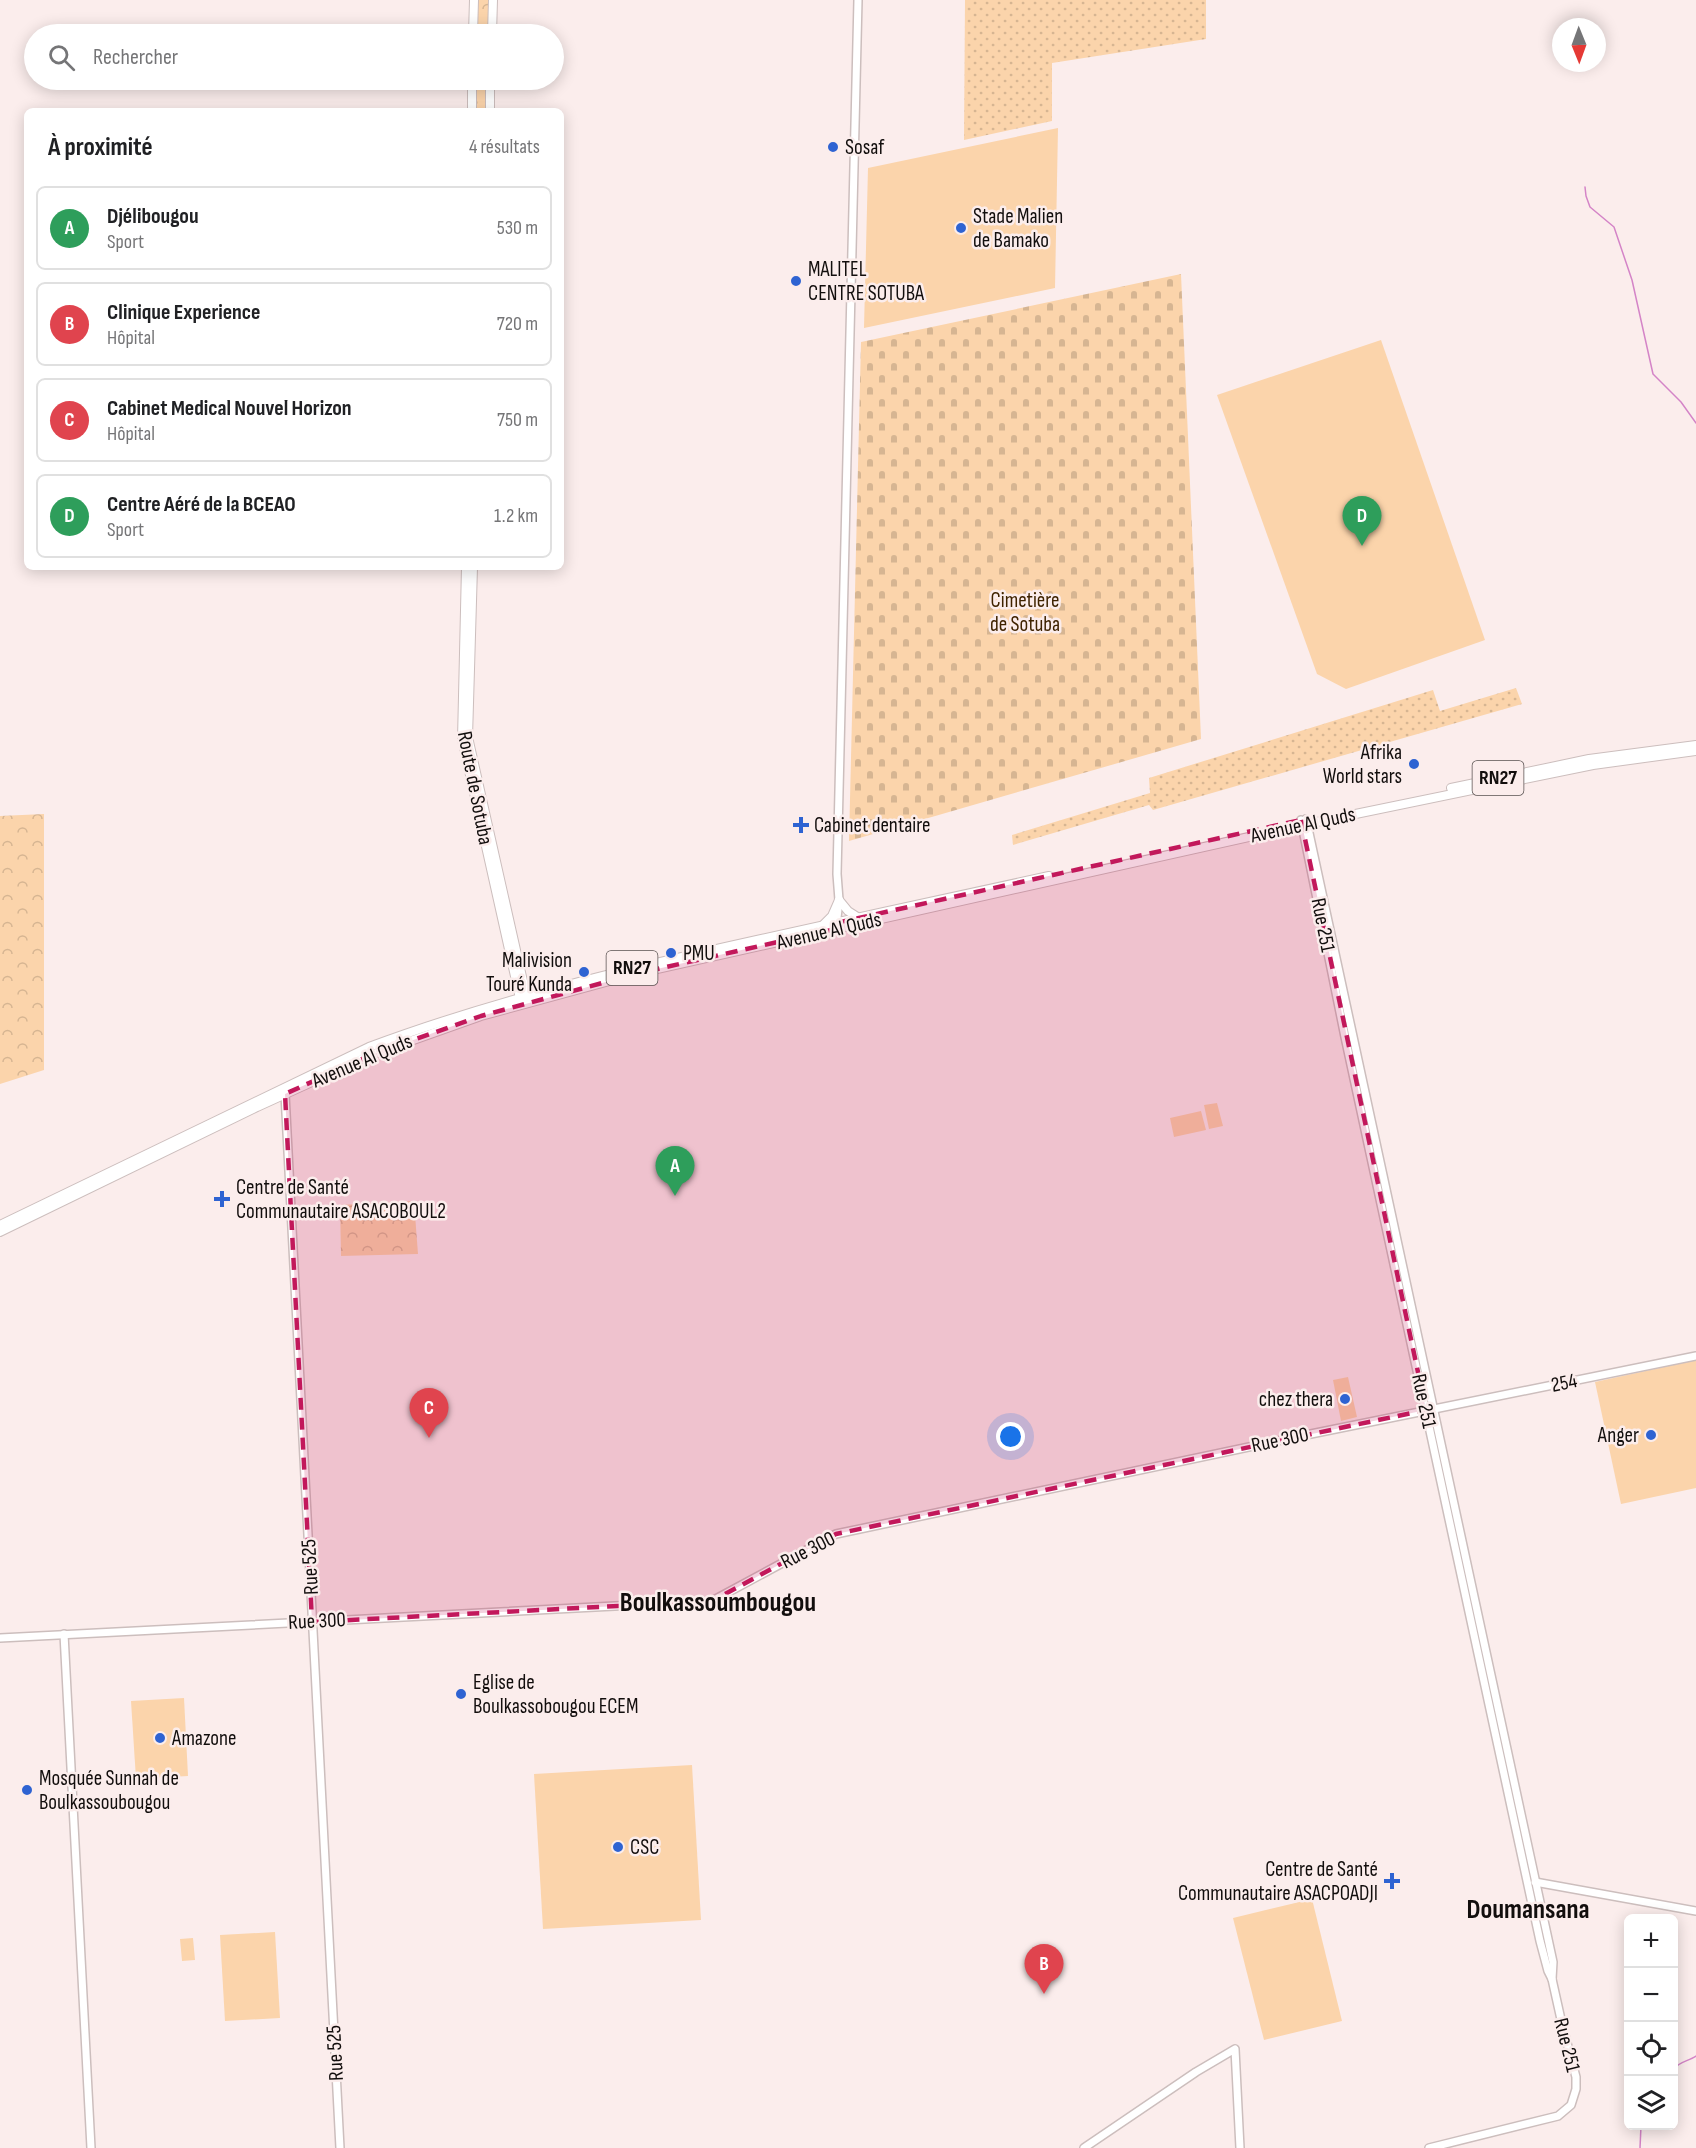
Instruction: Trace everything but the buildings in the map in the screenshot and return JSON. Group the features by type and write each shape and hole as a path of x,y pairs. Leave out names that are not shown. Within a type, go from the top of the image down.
{"main road":[{"path":"473,24 474,0"},
{"path":"492,24 493,0"},
{"path":"472,90 472,108"},
{"path":"490,90 490,108"},
{"name":"Route de Sotuba","path":"466,570 462,739 524,1001"},
{"name":"Route de Sotuba","path":"473,570 468,737 524,1001"},
{"name":"Avenue Al Quds","path":"524,1001 836,926 1589,759 1696,745"},
{"name":"Avenue Al Quds","path":"0,1225 284,1091 406,1041 635,967 823,925 836,926 859,918 1304,822 1593,765 1696,752"},
{"path":"823,925 832,916 839,900 848,911 859,918"},
{"name":"Avenue Al Quds","path":"0,1232 284,1091"}],"street":[{"path":"836,926 839,900 837,874 858,0"},
{"name":"Rue 251","path":"1304,822 1345,1037 1429,1410 1540,1941 1552,1979 1576,2077 1576,2089 1571,2105 1558,2116 1430,2148"},
{"name":"Rue 525","path":"284,1091 340,2148"},
{"name":"254","path":"1429,1410 1696,1356"},
{"name":"Rue 251","path":"1429,1410 1475,1595 1553,1962 1552,1979"},
{"name":"Rue 300","path":"0,1638 712,1601 836,1534 1429,1410"},
{"path":"64,1634 91,2148"},
{"path":"1535,1882 1696,1911"},
{"path":"1084,2148 1196,2072 1235,2049 1240,2148"}],"highlighted area":[{"path":"1301,820 1426,1410 836,1534 712,1601 312,1622 285,1094 371,1055 481,1016 639,973 836,929 836,923"}],"green space":[{"path":"477,0 491,0 490,24 476,24"},
{"path":"965,0 1206,0 1206,39 1052,63 1052,121 964,140"},
{"path":"475,90 488,90 487,108 474,108"},
{"name":"Stade Malien de Bamako","path":"1058,128 1055,288 864,328 868,168"},
{"name":"Cimetière de Sotuba","path":"1181,274 1201,739 849,841 861,342"},
{"path":"1381,340 1485,640 1346,689 1317,674 1217,395"},
{"path":"1516,688 1522,704 1153,810 1149,805 1013,845 1012,835 1150,793 1149,778 1433,690 1440,711"},
{"path":"44,814 44,1070 0,1084 0,816"},
{"path":"1217,1103 1223,1126 1209,1129 1204,1105"},
{"path":"1201,1111 1206,1130 1174,1137 1170,1118"},
{"path":"414,1201 418,1254 341,1256 340,1205"},
{"name":"Anger","path":"1696,1360 1696,1488 1621,1504 1595,1382"},
{"name":"chez thera","path":"1348,1377 1357,1417 1341,1421 1333,1380"},
{"name":"Amazone","path":"184,1698 188,1776 136,1779 131,1701"},
{"name":"CSC","path":"692,1765 701,1920 543,1929 534,1774"},
{"path":"1312,1899 1342,2021 1264,2040 1233,1918"},
{"path":"275,1932 280,2018 225,2021 220,1935"},
{"path":"193,1938 195,1960 182,1961 180,1939"}],"waterway":[{"path":"1585,187 1590,207 1614,227 1632,280 1653,374 1681,402 1696,423"},
{"path":"1678,2065 1696,2056"},
{"path":"1640,2148 1641,2130"}],"place":[{"name":"Sosaf","path":"833,147"},
{"name":"Stade Malien de Bamako","path":"961,228"},
{"name":"MALITEL CENTRE SOTUBA","path":"796,281"},
{"name":"Centre Aéré de la BCEAO","path":"1362,546"},
{"name":"Afrika World stars","path":"1414,764"},
{"name":"Cabinet dentaire","path":"801,825"},
{"name":"PMU","path":"671,953"},
{"name":"Malivision Touré Kunda","path":"584,972"},
{"name":"Djélibougou","path":"675,1196"},
{"name":"Centre de Santé Communautaire ASACOBOUL2","path":"222,1199"},
{"name":"chez thera","path":"1345,1399"},
{"name":"Anger","path":"1651,1435"},
{"name":"Cabinet Medical Nouvel Horizon","path":"429,1438"},
{"name":"Eglise de Boulkassobougou ECEM","path":"461,1694"},
{"name":"Amazone","path":"160,1738"},
{"name":"Mosquée Sunnah de Boulkassoubougou","path":"27,1790"},
{"name":"CSC","path":"618,1847"},
{"name":"Centre de Santé Communautaire ASACPOADJI","path":"1392,1881"},
{"name":"Clinique Experience","path":"1044,1994"}],"district":[{"name":"Boulkassoumbougou","path":"718,1603"},
{"name":"Doumansana","path":"1528,1910"}]}
